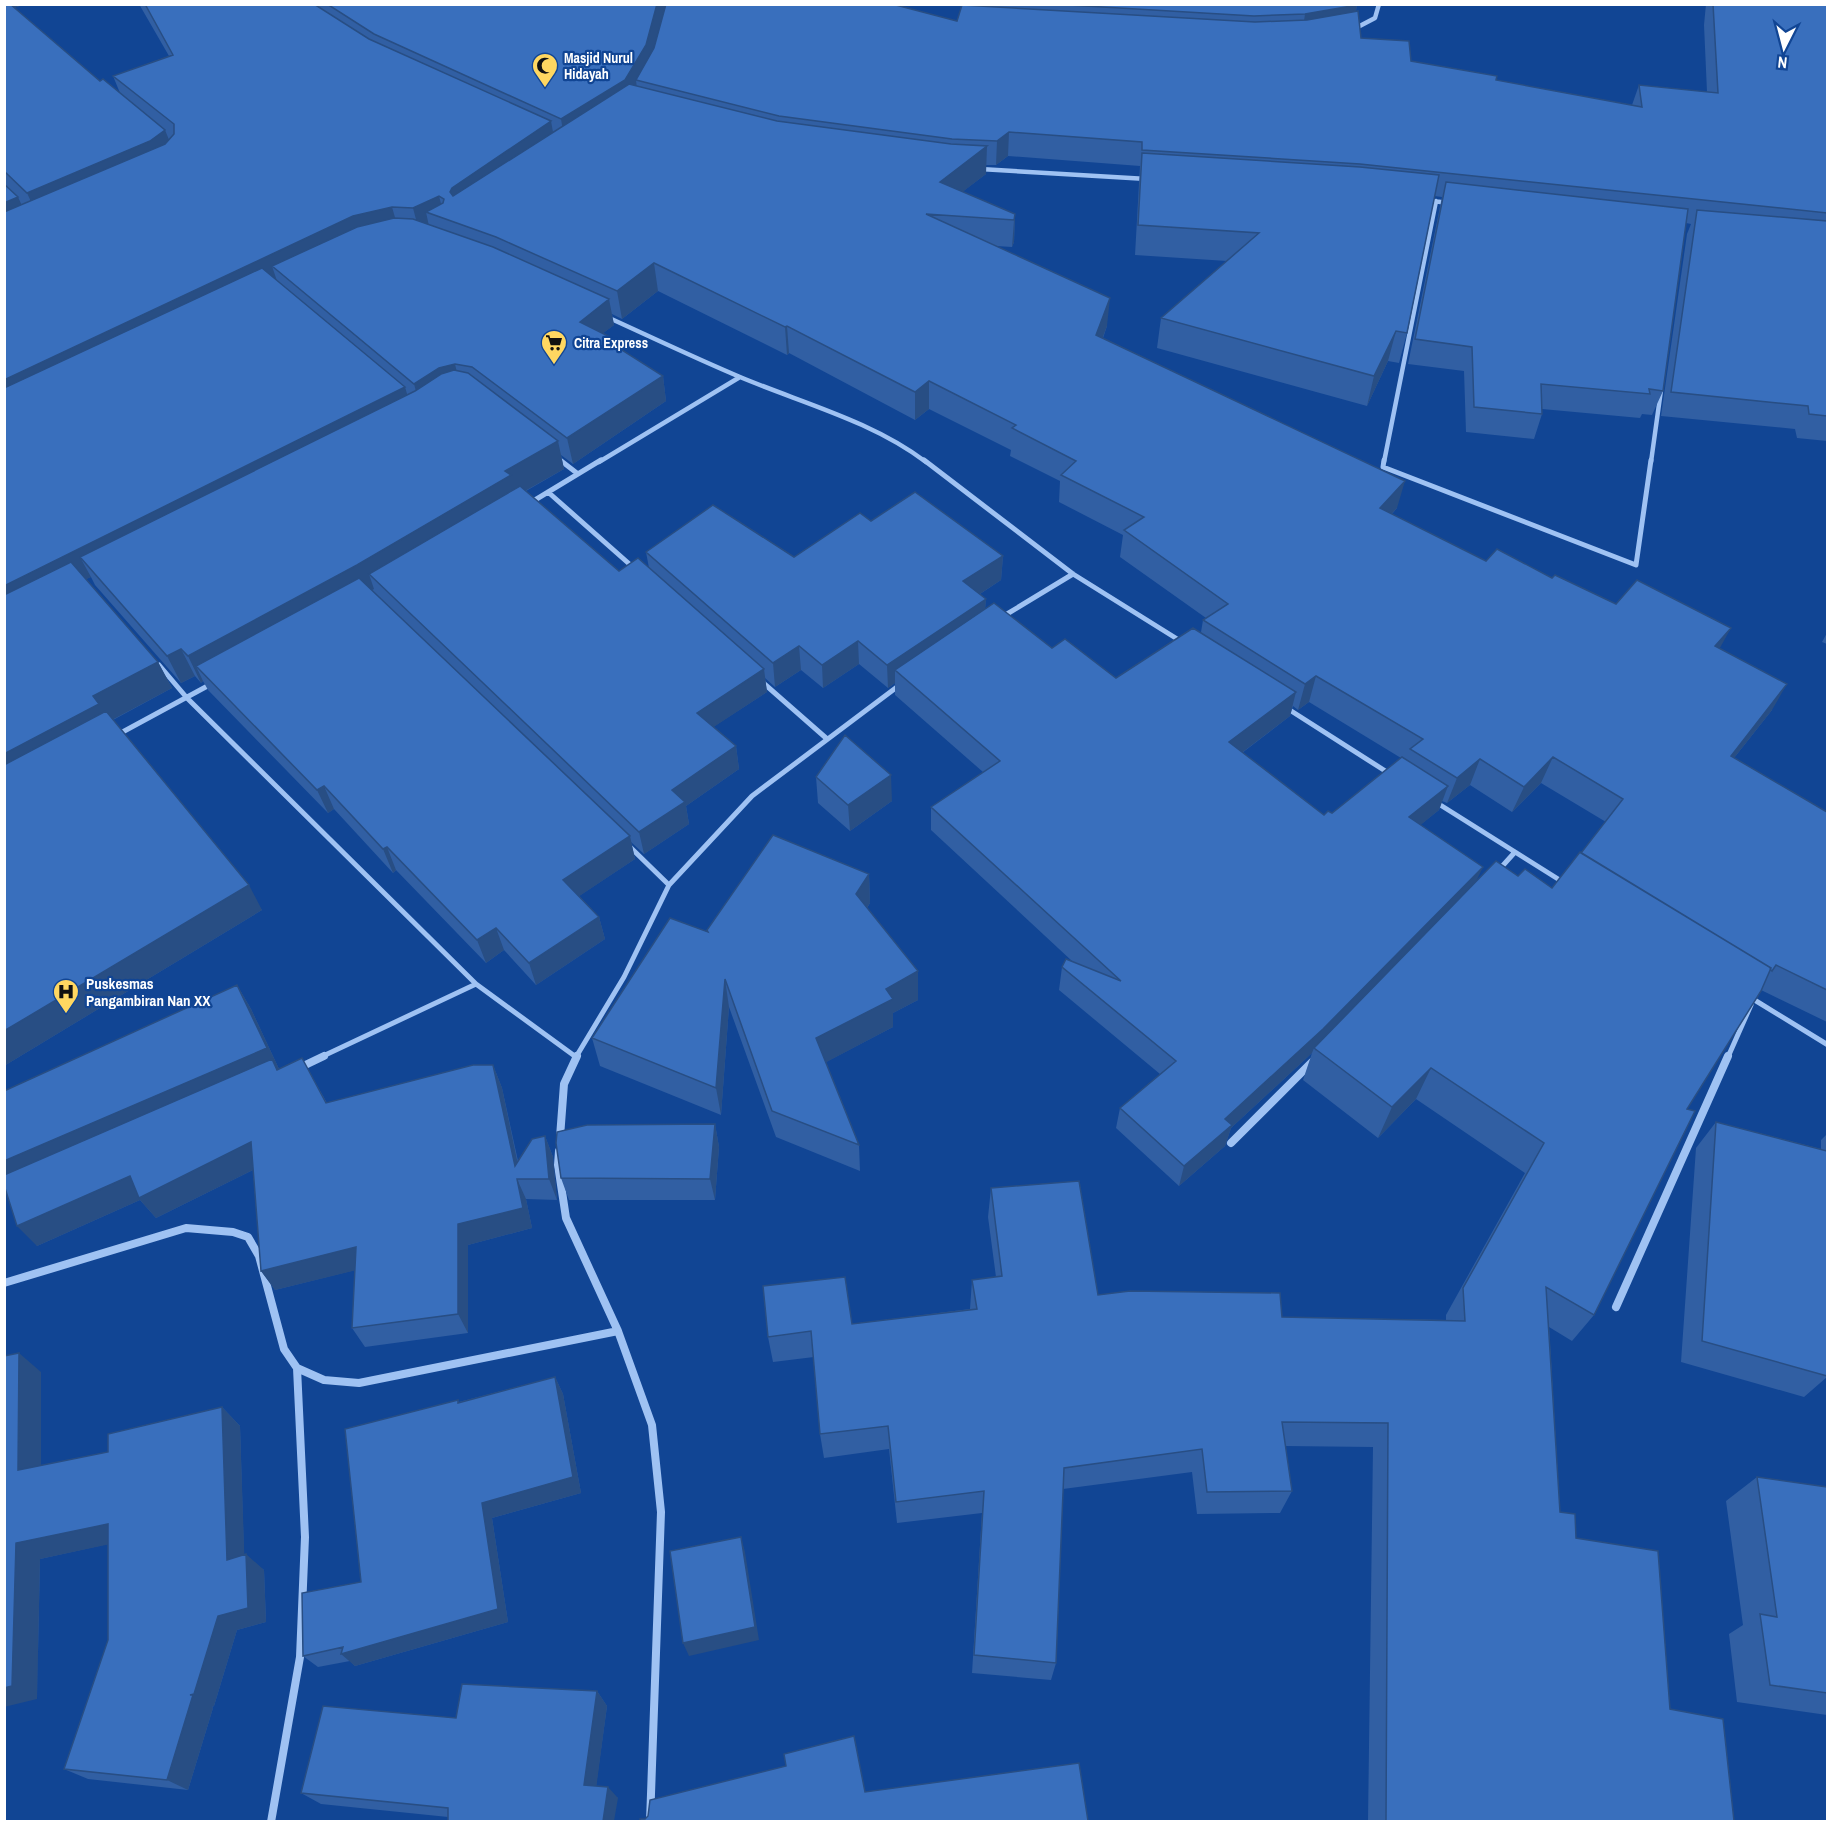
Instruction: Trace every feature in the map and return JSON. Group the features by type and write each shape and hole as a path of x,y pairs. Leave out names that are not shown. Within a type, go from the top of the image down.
{"street":[{"path":"1346,31 1358,29 1375,18 1379,4"},
{"path":"975,168 1153,179"},
{"path":"1424,200 1460,204"},
{"path":"1436,201 1383,467 1636,565 1662,380"},
{"path":"598,313 740,376 836,412 909,449 1073,574 1184,643"},
{"path":"528,504 740,376"},
{"path":"550,453 578,474"},
{"path":"548,492 638,572"},
{"path":"998,620 1073,574"},
{"path":"156,662 187,698 476,984 576,1057"},
{"path":"754,675 826,738"},
{"path":"650,1821 661,1512 652,1425 618,1331 566,1218 558,1165 564,1084 576,1057 624,977 669,885 752,796 826,738 913,676"},
{"path":"106,741 217,681"},
{"path":"1274,700 1395,776"},
{"path":"1425,795 1575,889"},
{"path":"626,844 669,885"},
{"path":"1491,879 1515,852"},
{"path":"296,1070 476,984"},
{"path":"1743,993 1827,1045"},
{"path":"1616,1307 1753,999"},
{"path":"1231,1143 1316,1059"},
{"path":"4,1283 186,1228 233,1232 248,1237 259,1256 284,1349 297,1368 324,1380 359,1383 618,1331"},
{"path":"271,1821 300,1658 305,1537 297,1368"}],"building":[{"path":"4,4 10,4 100,81 103,79 165,130 150,141 27,193 4,171"},
{"path":"145,4 314,4 369,39 551,121 452,188 450,192 453,196 629,84 777,121 951,144 987,146 940,182 1015,214 1014,220 926,214 1110,298 1096,335 1405,481 1380,508 1486,561 1497,549 1552,578 1555,575 1616,604 1637,580 1731,628 1715,646 1787,684 1731,756 1827,812 1827,990 1776,965 1772,971 1771,968 1581,853 1623,799 1553,757 1524,787 1480,759 1457,778 1410,749 1423,739 1316,676 1305,684 1203,620 1228,604 1124,530 1144,517 1061,475 1076,461 1012,428 1016,425 929,381 915,392 787,326 654,263 617,291 496,237 426,212 443,203 444,199 439,196 413,208 392,207 353,216 4,380 4,212 165,144 174,134 174,124 113,76 173,55"},
{"path":"327,4 657,4 646,45 625,80 561,119 374,34"},
{"path":"666,4 892,4 957,21 962,5 1255,22 1307,20 1358,11 1361,38 1409,41 1411,61 1497,76 1496,80 1642,107 1639,85 1718,93 1713,4 1827,4 1827,213 1360,164 1142,150 1142,142 1009,132 997,141 952,139 779,116 636,80 654,48"},
{"path":"1052,4 1357,5 1305,14 1254,16"},
{"path":"1142,153 1360,167 1439,175 1407,333 1396,331 1374,376 1161,318 1259,233 1138,225"},
{"path":"1446,182 1688,209 1663,391 1649,389 1650,394 1541,384 1542,414 1474,407 1472,347 1415,339"},
{"path":"4,184 18,197 4,203"},
{"path":"1697,210 1827,221 1827,416 1809,414 1808,406 1671,392"},
{"path":"394,218 413,219 493,247 609,299 580,322 610,337 606,340 663,376 567,438 472,367 455,364 439,368 414,384 272,266 357,227"},
{"path":"262,268 405,387 4,586 4,388"},
{"path":"454,370 468,373 558,441 505,471 511,475 357,565 188,656 181,649 167,656 80,557 415,391 441,374"},
{"path":"520,486 619,571 638,558 764,669 697,713 736,746 672,790 685,802 639,832 369,574"},
{"path":"915,492 1003,556 963,581 986,599 887,665 858,641 822,665 799,646 773,663 646,552 713,505 794,557 860,513 871,521"},
{"path":"71,562 158,662 93,696 99,704 4,754 4,595"},
{"path":"359,578 630,836 563,880 599,917 529,963 496,928 477,940 387,847 383,849 324,786 317,790 196,666"},
{"path":"994,603 1052,648 1065,639 1116,678 1193,628 1296,692 1229,742 1324,815 1328,811 1332,813 1402,757 1448,786 1409,817 1483,867 1323,1029 1225,1119 1232,1125 1184,1166 1120,1108 1176,1061 1062,967 1066,959 1121,981 931,807 1000,761 895,670"},
{"path":"106,711 249,885 4,1031 4,765"},
{"path":"845,735 891,775 848,805 816,777"},
{"path":"773,835 869,874 856,894 918,971 886,989 893,999 816,1038 859,1145 772,1111 725,979 716,1088 592,1038 670,918 708,932 707,930"},
{"path":"1580,852 1771,968 1761,991 1687,1109 1695,1111 1594,1315 1546,1287 1560,1512 1575,1514 1576,1538 1658,1551 1670,1709 1723,1719 1734,1821 1386,1821 1388,1423 1282,1422 1292,1491 1207,1492 1202,1449 1064,1468 1056,1663 974,1655 984,1491 896,1502 888,1426 820,1434 811,1331 768,1337 763,1286 845,1277 852,1324 977,1309 972,1280 1002,1276 991,1188 1079,1181 1098,1295 1130,1291 1280,1293 1282,1317 1465,1321 1463,1288 1544,1143 1431,1068 1392,1107 1314,1048 1496,861 1518,876 1525,869 1552,888"},
{"path":"237,985 267,1048 4,1161 4,1091"},
{"path":"302,1058 326,1103 473,1065 493,1065 515,1166 532,1139 545,1136 549,1179 517,1179 523,1208 458,1224 458,1314 352,1328 356,1247 261,1271 251,1142 139,1198 130,1176 17,1226 4,1185 4,1175 272,1059 277,1070"},
{"path":"1716,1122 1827,1151 1827,1376 1702,1341"},
{"path":"715,1124 710,1179 561,1178 556,1143 557,1132 587,1125"},
{"path":"19,1353 18,1470 108,1452 108,1434 222,1407 227,1560 246,1554 248,1608 218,1616 194,1694 190,1695 193,1695 167,1780 64,1769 108,1640 108,1524 16,1543 12,1686 4,1688 4,1356"},
{"path":"555,1377 573,1477 482,1503 498,1609 341,1654 343,1647 303,1656 302,1593 361,1582 345,1429 458,1400 458,1403"},
{"path":"1757,1477 1827,1487 1827,1693 1770,1685 1760,1614 1777,1617"},
{"path":"741,1537 755,1627 683,1643 670,1551"},
{"path":"462,1684 597,1691 584,1785 608,1787 603,1821 448,1821 448,1808 301,1793 323,1706 456,1718"},
{"path":"854,1736 865,1792 1079,1763 1088,1821 640,1821 648,1816 650,1800 786,1766 784,1754"}],"place":[{"name":"Masjid Nurul Hidayah","path":"545,89"},
{"name":"Citra Express","path":"554,366"},
{"name":"Puskesmas Pangambiran Nan XX","path":"66,1015"}]}
